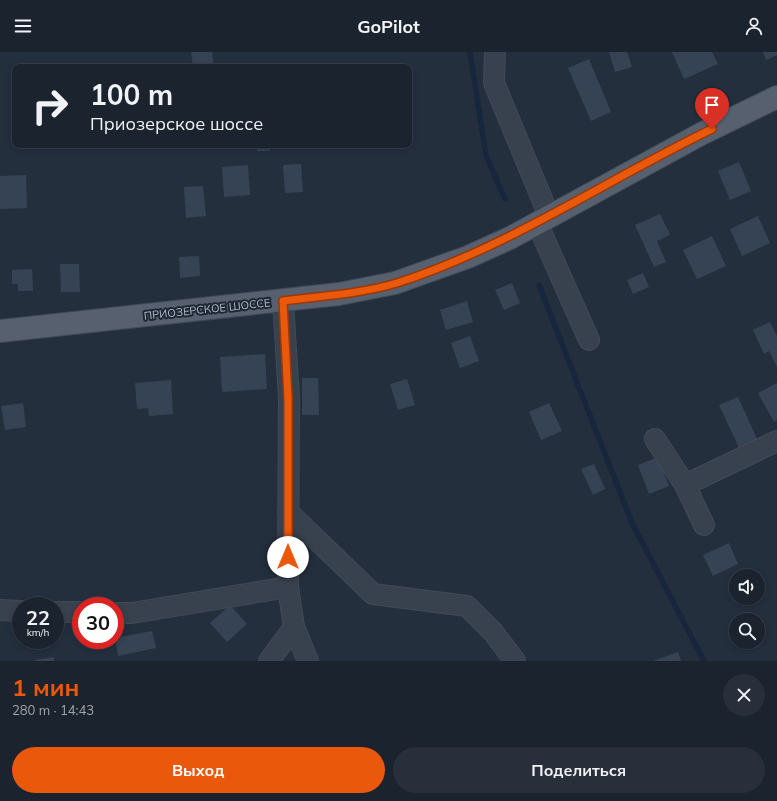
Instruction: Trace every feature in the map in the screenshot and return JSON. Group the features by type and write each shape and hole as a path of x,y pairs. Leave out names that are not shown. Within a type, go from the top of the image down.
{"main road":[{"name":"ПРИОЗЕРСКОЕ ШОССЕ","path":"0,331 283,301 338,294 395,283 468,257 543,220 701,134 777,96"}],"street":[{"path":"495,52 494,83 543,220 589,340"},
{"path":"283,301 288,398 288,588 294,627 308,661"},
{"path":"655,439 685,485 704,525"},
{"path":"685,485 777,441"},
{"path":"288,512 373,594 467,606 493,632 515,661"},
{"path":"124,613 132,613 288,588"},
{"path":"0,610 12,611"},
{"path":"269,661 294,627"}],"building":[{"path":"191,52 212,52 214,64 193,64"},
{"path":"609,52 627,52 632,67 615,72"},
{"path":"672,52 712,52 718,64 684,79"},
{"path":"763,52 777,52 777,55 766,60"},
{"path":"589,59 611,112 591,121 568,68"},
{"path":"257,148 270,148 270,151 257,151"},
{"path":"739,162 751,191 730,200 718,171"},
{"path":"301,164 303,192 285,193 283,165"},
{"path":"248,165 250,195 224,197 222,167"},
{"path":"26,175 27,208 0,209 0,176"},
{"path":"203,186 206,216 186,218 184,187"},
{"path":"660,214 670,235 657,241 666,262 654,267 635,225"},
{"path":"758,216 770,243 742,256 730,229"},
{"path":"712,236 726,266 697,279 683,250"},
{"path":"199,256 200,276 180,278 179,257"},
{"path":"60,264 79,264 80,292 61,292"},
{"path":"32,269 33,291 18,291 18,284 12,284 12,270"},
{"path":"643,273 649,287 633,294 627,280"},
{"path":"512,283 520,303 504,310 495,290"},
{"path":"467,301 473,322 446,330 440,310"},
{"path":"770,322 777,336 777,367 769,351 764,354 753,330"},
{"path":"470,336 479,361 460,368 451,343"},
{"path":"265,354 267,389 222,392 220,357"},
{"path":"302,378 318,378 319,415 302,415"},
{"path":"407,379 415,405 398,410 390,384"},
{"path":"171,380 173,414 149,416 148,408 137,409 135,383"},
{"path":"777,383 777,420 774,422 758,393"},
{"path":"738,397 758,441 740,450 719,405"},
{"path":"23,403 26,427 5,430 1,406"},
{"path":"549,403 562,431 541,440 529,412"},
{"path":"658,457 669,486 649,494 638,465"},
{"path":"594,464 605,489 593,495 581,469"},
{"path":"729,543 738,564 713,576 703,555"},
{"path":"230,605 247,624 227,642 210,623"},
{"path":"152,631 156,648 118,656 117,649 124,649 124,636"},
{"path":"678,652 681,661 653,661"},
{"path":"54,657 54,661 35,661 35,660"}],"waterway":[{"path":"470,52 486,156 505,199"},
{"path":"539,285 632,523 704,661"}],"route":[{"path":"288,557 288,398 283,301 338,294 395,283 468,257 510,238 712,129"}]}
